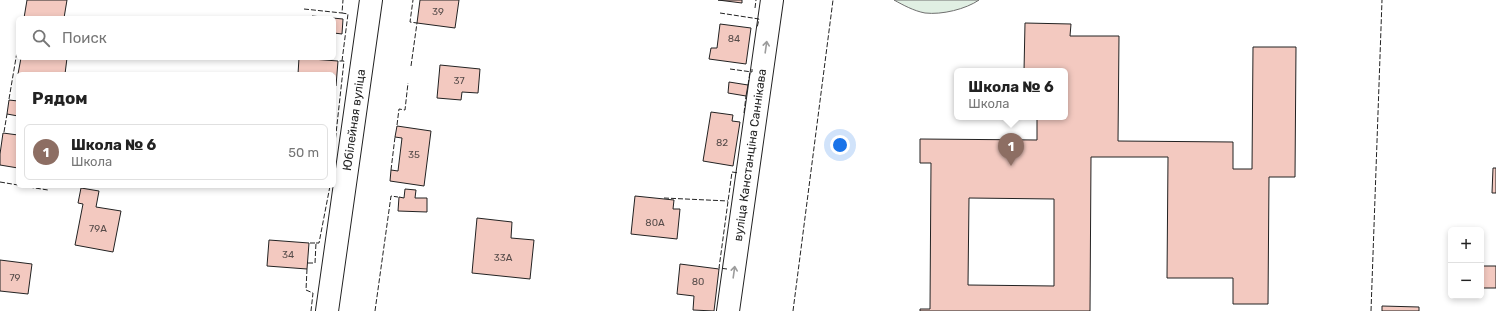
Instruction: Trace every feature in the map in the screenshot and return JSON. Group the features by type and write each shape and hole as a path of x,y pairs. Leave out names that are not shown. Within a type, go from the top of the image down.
{"street":[{"name":"Юбілейная вуліца","path":"326,311 371,0"},
{"name":"вуліца Канстанціна Саннікава","path":"728,311 772,0"}],"green space":[{"path":"894,0 979,0 961,9 939,13 925,13 905,6"}],"building":[{"path":"27,0 67,0 64,16 24,16"},
{"path":"420,0 459,0 455,28 417,23"},
{"path":"718,0 742,0 742,3"},
{"path":"336,18 343,19 342,34 336,33"},
{"path":"1025,23 1071,24 1070,36 1119,36 1118,141 1233,142 1233,169 1252,169 1253,47 1296,47 1295,177 1269,177 1268,304 1233,304 1233,278 1167,278 1168,157 1091,157 1090,311 920,311 920,309 930,309 931,163 920,163 920,139 1037,140 1037,120 1068,120 1068,68 1024,68","holes":["969,198 1054,199 1054,286 968,285"]},
{"path":"720,24 751,28 746,64 709,59 711,48 717,48"},
{"path":"21,60 67,60 65,72 18,72"},
{"path":"299,60 338,61 336,86 336,72 298,72"},
{"path":"440,65 480,69 478,93 462,92 461,100 437,98"},
{"path":"729,82 748,85 746,96 728,93"},
{"path":"9,100 16,101 16,116 7,114"},
{"path":"711,112 733,115 732,121 740,122 733,166 703,161"},
{"path":"397,126 431,131 424,186 390,181 391,170 398,171 402,138 395,137"},
{"path":"3,133 16,135 16,168 0,165"},
{"path":"1493,168 1496,168 1496,193 1492,193"},
{"path":"81,188 99,191 96,207 121,211 113,252 75,245 83,204 78,203"},
{"path":"405,189 416,190 415,198 427,198 427,212 398,211 399,197 404,198"},
{"path":"635,196 674,200 673,209 680,209 677,239 631,234"},
{"path":"477,218 512,222 511,238 534,240 530,279 472,273"},
{"path":"269,240 309,243 307,269 267,266"},
{"path":"0,260 32,264 28,294 0,291"},
{"path":"680,264 719,269 714,311 693,310 694,296 677,294"},
{"path":"1484,266 1496,266 1496,288 1484,288"},
{"path":"1382,306 1419,307 1419,311 1382,311"}],"fence":[{"path":"342,61 348,14 342,13 343,0"},
{"path":"411,66 417,23 410,22 413,0"},
{"path":"755,8 756,0"},
{"path":"793,311 833,0"},
{"path":"1371,311 1382,0"},
{"path":"304,9 342,13"},
{"path":"720,13 759,19 757,28"},
{"path":"9,99 16,58"},
{"path":"336,134 344,61 338,61"},
{"path":"730,69 752,72 752,69"},
{"path":"748,85 750,72"},
{"path":"397,125 399,109 405,110 408,83"},
{"path":"744,113 746,96"},
{"path":"4,132 7,114"},
{"path":"391,170 395,137"},
{"path":"727,269 719,268 732,172 739,173"},
{"path":"0,182 16,185"},
{"path":"35,188 48,190"},
{"path":"316,243 319,243 330,188"},
{"path":"375,311 391,196 398,197"},
{"path":"664,198 728,201"},
{"path":"308,263 315,263 316,243 310,243"},
{"path":"307,269 306,290 313,293 311,311"}],"place":[{"name":"Школа № 6","path":"1011,166"}]}
